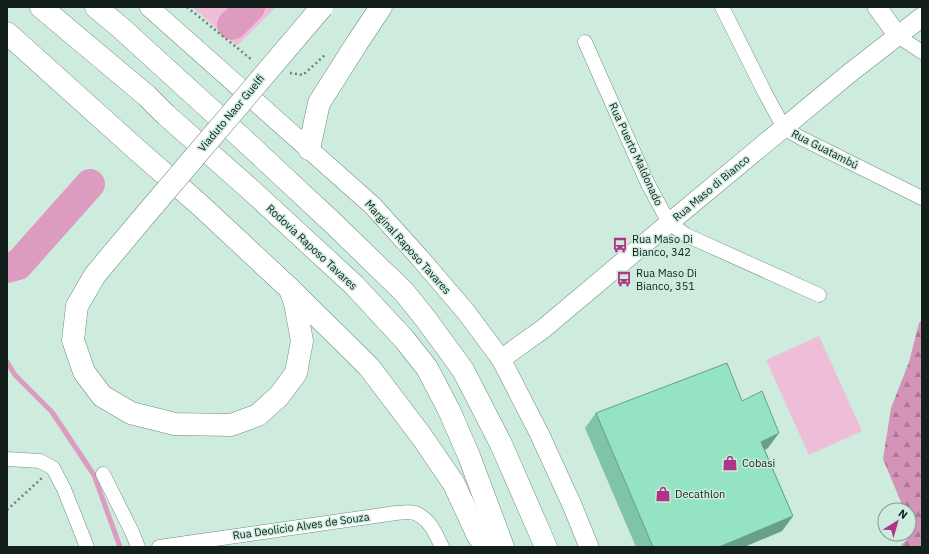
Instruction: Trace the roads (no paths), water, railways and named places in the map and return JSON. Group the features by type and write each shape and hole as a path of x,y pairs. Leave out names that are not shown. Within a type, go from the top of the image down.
{"highway":[{"name":"Rodovia Raposo Tavares","path":"41,7 148,96 166,115 262,200 354,285 404,339 427,368 449,410 469,456 504,547"},
{"path":"96,7 250,146 404,292 463,370 501,444 546,547"},
{"name":"Viaduto Naor Guelfi","path":"290,289 295,303 302,341 296,373 279,396 258,415 231,425 175,424 131,413 102,396 84,372 73,340 77,306 95,276 322,7"},
{"path":"309,149 319,103 381,7"},
{"path":"12,41 201,206 290,289 369,366 422,437 454,484 478,536 487,547"}],"main road":[{"name":"Marginal Raposo Tavares","path":"149,7 378,212 466,312 501,359 539,433 572,504 589,547"},
{"path":"877,7 898,36"},
{"name":"Rua Maso di Bianco","path":"501,359 543,329 851,72 922,17"}],"street":[{"name":"Rua Guatambú","path":"722,7 784,128 801,138 922,198"},
{"path":"898,36 922,52"},
{"name":"Rua Puerto Maldonado","path":"585,42 647,182 669,223 686,235 818,295"},
{"path":"7,459 40,461 54,468 87,547"},
{"path":"103,474 138,547"},
{"name":"Rua Deolício Alves de Souza","path":"159,547 396,512 414,513 426,520 433,528 442,547"}],"waterway":[{"path":"232,25 250,7"},
{"path":"7,268 18,265 90,184"},
{"path":"7,362 15,375 52,412 94,475 120,547"}],"place":[{"name":"Rua Maso Di Bianco, 342","path":"620,245"},
{"name":"Rua Maso Di Bianco, 351","path":"624,279"},
{"name":"Cobasi","path":"730,463"},
{"name":"Decathlon","path":"663,494"}]}
